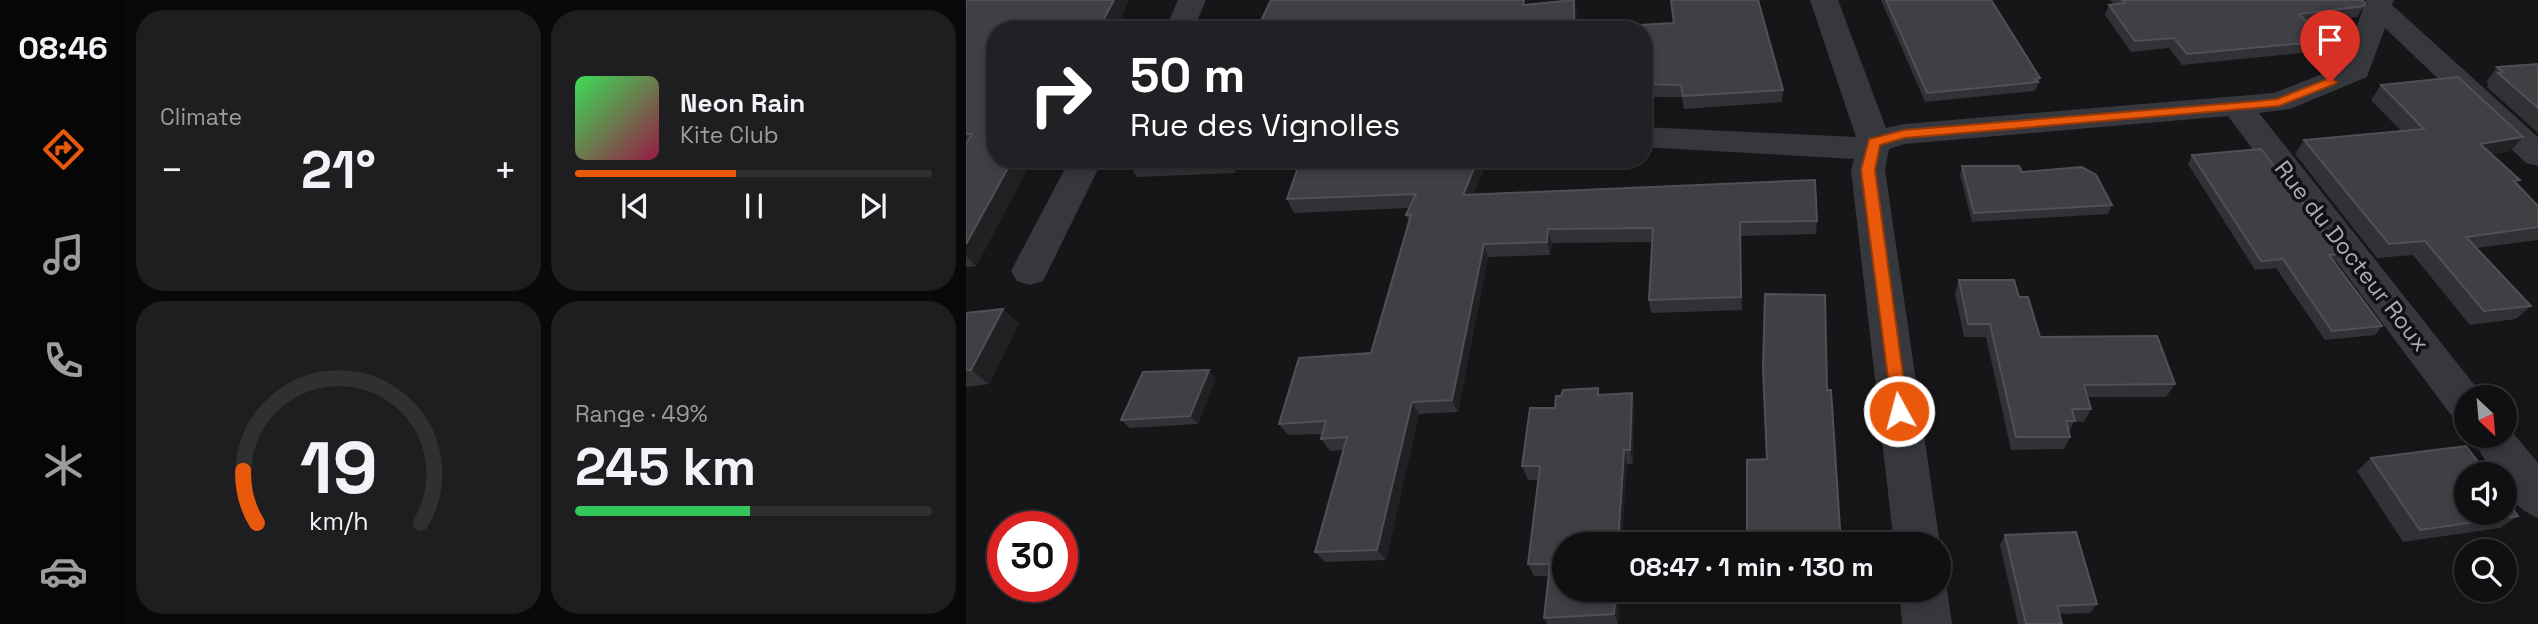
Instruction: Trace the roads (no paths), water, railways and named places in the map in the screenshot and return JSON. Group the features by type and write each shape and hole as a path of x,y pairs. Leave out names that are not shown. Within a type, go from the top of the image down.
{"street":[{"path":"1183,21 1192,0"},
{"path":"1824,0 1874,142 1868,170 1915,532"},
{"path":"1652,137 1854,148 1904,134 2238,108 2279,102 2356,71 2379,3 2538,156"},
{"name":"Rue du Docteur Roux","path":"2238,108 2454,387"},
{"path":"1030,271 1082,168"},
{"path":"2500,448 2538,497"},
{"path":"1924,602 1927,624"}]}
